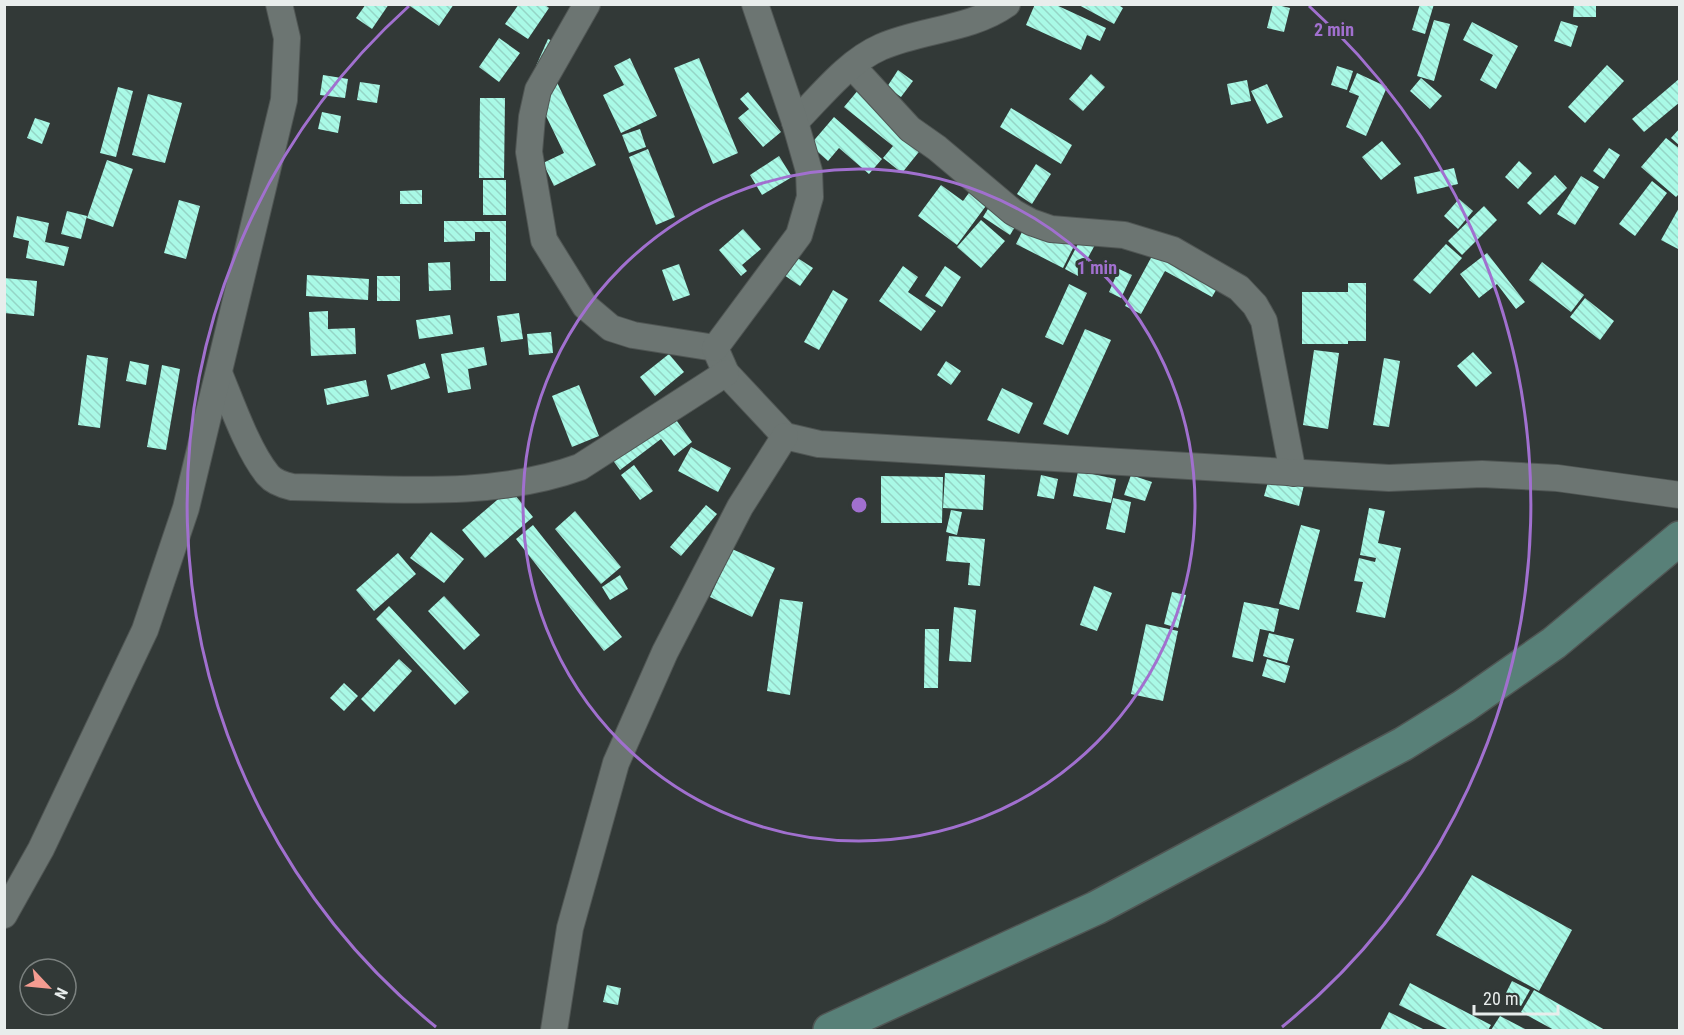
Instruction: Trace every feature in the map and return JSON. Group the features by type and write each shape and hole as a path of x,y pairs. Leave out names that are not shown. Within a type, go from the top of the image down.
{"main road":[{"path":"830,1030 1096,908 1403,744 1464,706 1554,643 1680,538"}],"street":[{"path":"4,915 41,849 145,630 186,508 284,100 287,38 279,4"},
{"path":"587,4 538,90 532,117 529,152 544,240 585,306 610,328 633,335 715,348"},
{"path":"715,348 800,235 810,197 809,171 756,4"},
{"path":"795,122 852,66 882,47 981,19 1007,4"},
{"path":"852,66 910,129 937,148 1013,212 1051,229 1124,235 1152,242 1239,288 1255,305 1264,321 1293,473"},
{"path":"715,348 726,373 786,436 819,444 1389,478 1482,474 1557,478 1680,495"},
{"path":"219,373 254,450 268,475 279,484 292,487 470,489 556,476 580,467 726,373"},
{"path":"554,1030 570,928 616,763 665,652 735,518 786,436"}],"building":[{"path":"366,4 389,4 372,29 356,18"},
{"path":"407,4 454,4 439,26"},
{"path":"519,4 544,4 549,8 528,39 505,24"},
{"path":"1035,4 1054,4 1106,28 1100,41 1087,35 1081,50 1026,25"},
{"path":"1077,4 1117,4 1123,8 1114,24"},
{"path":"1273,4 1290,8 1284,32 1267,28"},
{"path":"1420,4 1434,4 1425,34 1412,30"},
{"path":"1574,4 1596,4 1596,17 1573,17"},
{"path":"1434,20 1450,24 1434,81 1417,76"},
{"path":"1561,21 1578,26 1571,47 1554,41"},
{"path":"1472,22 1518,46 1496,89 1480,80 1493,55 1463,40"},
{"path":"499,38 520,53 499,82 479,67"},
{"path":"548,39 560,44 547,71 536,66"},
{"path":"630,58 657,116 621,133 603,95 624,85 614,66"},
{"path":"699,58 738,153 713,164 674,68"},
{"path":"1607,65 1624,81 1585,123 1568,107"},
{"path":"1337,66 1353,71 1347,90 1331,85"},
{"path":"898,70 913,81 901,97 887,87"},
{"path":"1357,73 1387,87 1366,136 1346,127 1359,96 1349,92"},
{"path":"1091,74 1105,87 1083,111 1069,99"},
{"path":"323,75 348,79 345,98 320,95"},
{"path":"554,76 596,165 554,186 543,163 564,153 532,87"},
{"path":"1421,78 1442,96 1430,109 1410,91"},
{"path":"1679,79 1680,102 1644,132 1632,119"},
{"path":"1247,80 1251,101 1231,105 1227,84"},
{"path":"360,82 380,85 377,103 357,100"},
{"path":"1267,84 1283,117 1267,124 1251,91"},
{"path":"118,87 133,91 116,157 100,153"},
{"path":"859,89 926,143 902,173 883,158 893,146 844,107"},
{"path":"748,92 781,132 763,147 738,118 749,109 740,99"},
{"path":"148,94 182,103 165,163 132,155"},
{"path":"480,98 505,98 504,178 479,178"},
{"path":"1011,108 1072,145 1061,164 1000,127"},
{"path":"322,112 341,116 338,133 318,129"},
{"path":"834,117 882,159 869,174 839,148 828,161 810,145"},
{"path":"35,118 50,123 42,144 27,138"},
{"path":"1680,128 1680,146 1671,138"},
{"path":"640,129 646,147 629,153 622,135"},
{"path":"1666,138 1680,149 1680,193 1676,197 1641,167"},
{"path":"1382,141 1401,164 1381,180 1362,157"},
{"path":"1609,148 1620,155 1604,179 1593,171"},
{"path":"648,149 675,217 656,225 629,157"},
{"path":"779,156 792,177 762,195 750,175"},
{"path":"107,160 133,169 113,227 87,218"},
{"path":"1519,161 1532,173 1518,189 1505,177"},
{"path":"1036,164 1051,174 1032,204 1017,194"},
{"path":"1454,168 1458,184 1417,194 1414,177"},
{"path":"1555,175 1567,188 1540,215 1527,203"},
{"path":"1581,176 1599,187 1575,225 1557,214"},
{"path":"483,180 506,180 506,215 483,215"},
{"path":"1652,181 1667,193 1635,236 1619,224"},
{"path":"977,182 994,195 957,245 918,216 941,185 963,201"},
{"path":"422,190 422,204 400,204 400,191"},
{"path":"994,199 1021,217 1010,235 983,217"},
{"path":"1459,199 1473,211 1458,229 1444,216"},
{"path":"179,200 200,206 186,259 164,253"},
{"path":"1484,206 1497,220 1462,255 1448,241"},
{"path":"1680,206 1680,250 1661,240"},
{"path":"67,211 87,216 81,239 61,234"},
{"path":"17,216 49,223 45,242 69,247 64,266 26,258 29,241 13,237"},
{"path":"981,220 1005,241 981,268 957,247"},
{"path":"444,221 506,221 506,281 490,281 490,232 475,232 475,241 444,242"},
{"path":"1027,222 1074,246 1063,268 1016,244"},
{"path":"743,229 761,249 742,265 747,271 741,276 719,250"},
{"path":"1082,236 1096,243 1078,276 1065,269"},
{"path":"1159,243 1223,278 1212,297 1165,271 1141,314 1125,306"},
{"path":"1446,244 1462,258 1430,294 1413,280"},
{"path":"1487,253 1525,302 1516,309 1497,284 1479,298 1460,274"},
{"path":"796,257 813,268 800,286 784,275"},
{"path":"450,262 451,290 429,291 428,263"},
{"path":"1542,262 1584,295 1571,312 1529,280"},
{"path":"679,264 690,295 673,301 662,270"},
{"path":"903,266 918,277 908,292 936,311 921,331 879,301"},
{"path":"945,266 961,277 942,307 925,296"},
{"path":"1119,269 1132,275 1121,298 1109,292"},
{"path":"307,275 369,279 368,300 306,296"},
{"path":"377,276 400,276 400,301 377,301"},
{"path":"4,278 37,281 34,316 4,313"},
{"path":"1348,283 1366,283 1366,341 1348,341 1348,344 1302,344 1302,292 1348,292"},
{"path":"1069,284 1087,293 1063,345 1045,337"},
{"path":"833,290 848,299 819,350 804,342"},
{"path":"1585,298 1614,321 1600,340 1570,317"},
{"path":"328,311 328,329 355,328 356,354 311,356 309,312"},
{"path":"519,313 523,339 501,342 497,316"},
{"path":"450,315 453,334 419,339 416,320"},
{"path":"1085,329 1111,340 1068,435 1043,424"},
{"path":"551,332 553,353 529,355 527,334"},
{"path":"484,347 487,365 468,369 471,389 448,393 441,354"},
{"path":"1314,350 1339,353 1328,429 1303,425"},
{"path":"1473,352 1492,373 1476,387 1457,366"},
{"path":"669,354 684,372 655,396 640,377"},
{"path":"87,355 108,358 100,428 78,425"},
{"path":"1384,358 1400,361 1389,427 1373,425"},
{"path":"130,361 149,365 146,385 126,381"},
{"path":"946,361 961,371 951,385 937,375"},
{"path":"425,363 430,378 391,390 387,375"},
{"path":"162,365 180,369 166,450 147,447"},
{"path":"366,380 369,396 327,405 324,389"},
{"path":"579,385 599,436 572,447 552,396"},
{"path":"1002,388 1033,403 1019,434 987,420"},
{"path":"669,410 692,442 674,456 661,439 620,470 609,455"},
{"path":"691,447 731,468 718,492 678,471"},
{"path":"634,465 653,491 640,500 621,475"},
{"path":"1078,471 1116,479 1111,503 1073,496"},
{"path":"945,473 985,475 983,510 943,508"},
{"path":"1041,475 1058,479 1054,499 1037,496"},
{"path":"1131,475 1152,482 1145,501 1124,495"},
{"path":"1270,475 1304,485 1299,506 1264,496"},
{"path":"881,476 943,477 942,523 881,523"},
{"path":"510,489 533,517 485,558 462,530"},
{"path":"1113,498 1131,502 1125,533 1106,529"},
{"path":"706,505 717,514 681,556 670,547"},
{"path":"1369,508 1385,511 1378,543 1401,548 1385,618 1356,612 1363,582 1354,581 1359,558 1375,562 1376,558 1360,555"},
{"path":"951,510 962,512 957,535 946,532"},
{"path":"575,511 621,567 601,584 555,529"},
{"path":"533,525 622,637 604,651 516,539"},
{"path":"1301,525 1320,530 1299,610 1279,604"},
{"path":"431,532 464,559 444,583 410,558"},
{"path":"949,536 985,539 980,586 968,585 970,563 946,561"},
{"path":"732,549 775,568 752,617 710,597"},
{"path":"398,553 416,574 374,611 356,590"},
{"path":"620,575 628,589 610,600 602,587"},
{"path":"1094,586 1112,593 1097,631 1080,625"},
{"path":"1172,592 1186,595 1178,628 1164,624"},
{"path":"444,596 480,635 464,650 428,611"},
{"path":"780,599 803,602 790,695 767,691"},
{"path":"1244,602 1279,609 1274,632 1260,629 1253,662 1232,657"},
{"path":"389,606 469,692 455,705 376,619"},
{"path":"954,607 976,610 971,662 949,661"},
{"path":"1146,624 1178,631 1163,701 1131,694"},
{"path":"925,629 939,629 938,688 924,688"},
{"path":"1269,633 1294,639 1287,663 1263,656"},
{"path":"399,659 412,671 374,712 361,699"},
{"path":"1267,659 1290,666 1285,683 1262,676"},
{"path":"344,683 358,696 344,711 330,698"},
{"path":"1472,875 1572,930 1539,991 1436,935"},
{"path":"1512,981 1530,990 1521,1006 1504,997"},
{"path":"1410,983 1491,1025 1488,1030 1449,1030 1399,1005"},
{"path":"607,985 621,988 618,1005 603,1002"},
{"path":"1534,990 1605,1030 1554,1030 1521,1012"},
{"path":"1389,1012 1425,1030 1380,1030"},
{"path":"1500,1016 1527,1030 1491,1030"}]}
